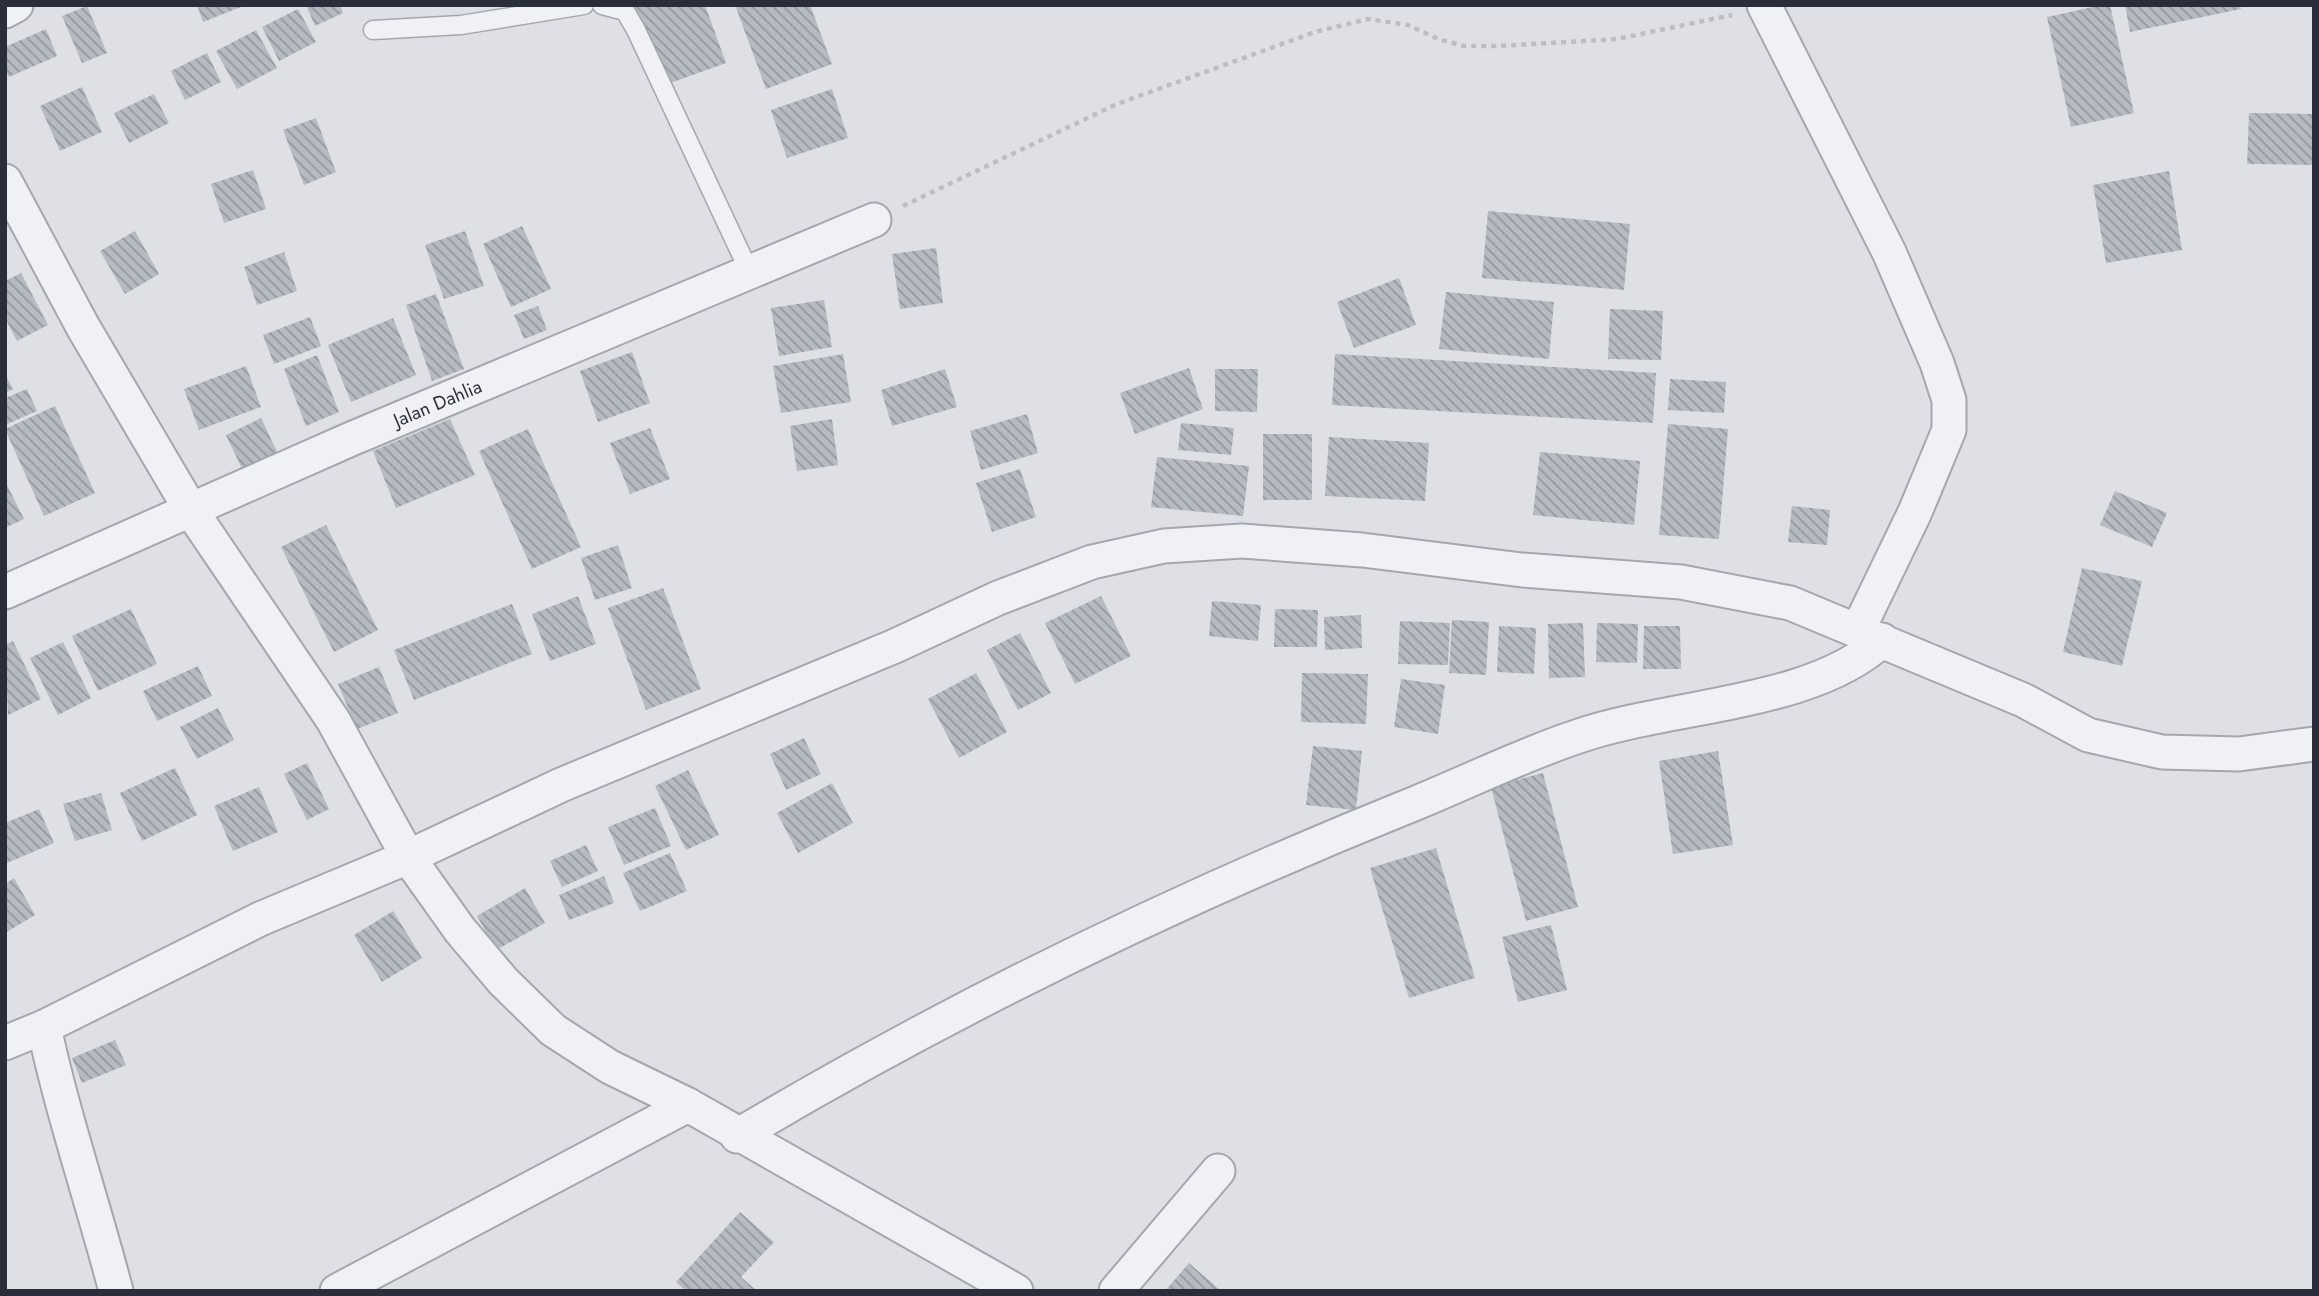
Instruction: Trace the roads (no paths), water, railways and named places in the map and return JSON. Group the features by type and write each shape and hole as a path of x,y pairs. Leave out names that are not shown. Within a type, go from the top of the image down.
{"street":[{"path":"5,11 16,5"},
{"path":"737,1136 860,1063 1094,943 1323,840 1580,735 1790,687 1839,669 1866,655 1870,635 1915,512 1950,430 1949,400 1937,363 1889,252 1764,6"},
{"path":"5,181 83,327 192,512 333,720 408,857 460,930 503,981 552,1030 610,1067 688,1105 737,1136 1016,1291"},
{"name":"Jalan Dahlia","path":"5,592 192,512 351,439 874,220"},
{"path":"5,1042 44,1027 260,919 408,857 561,786 895,646 998,598 1093,562 1164,546 1256,542 1363,550 1522,570 1681,582 1790,603 2023,700 2088,735 2161,752 2239,754 2314,744"},
{"path":"44,1027 58,1091 88,1186 116,1291"},
{"path":"337,1291 688,1105"},
{"path":"1116,1291 1218,1171"}],"lane":[{"path":"373,30 461,25 584,5"},
{"path":"602,5 625,11 636,30 750,273"}]}
